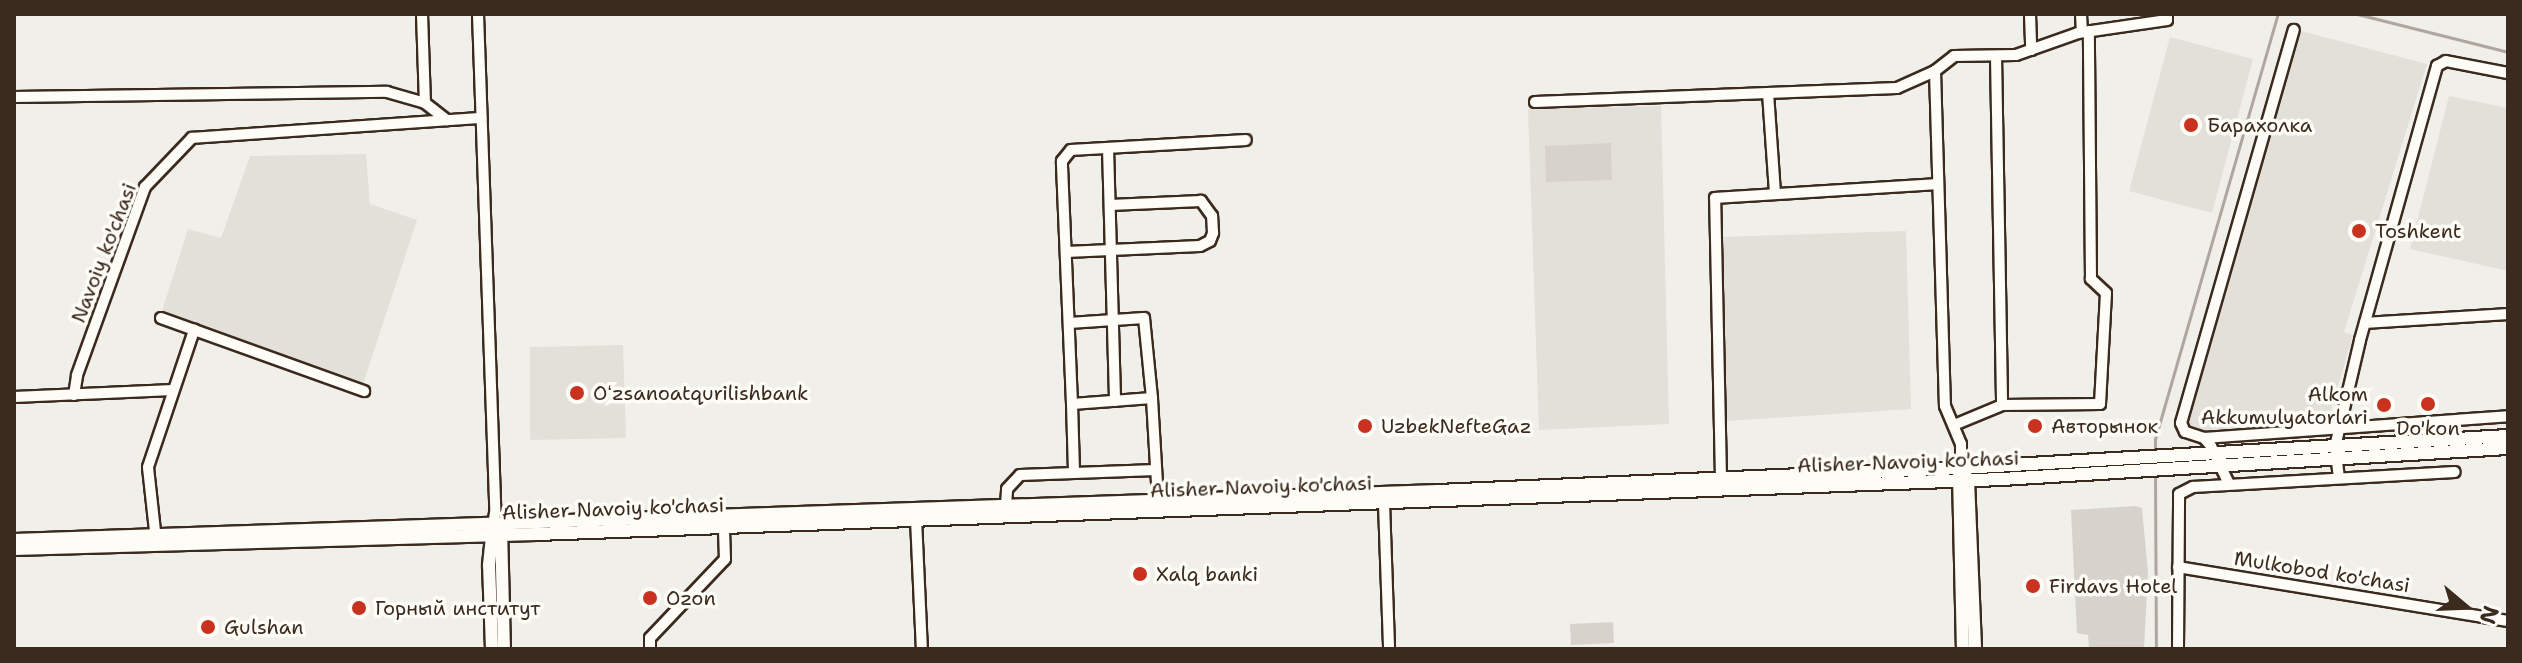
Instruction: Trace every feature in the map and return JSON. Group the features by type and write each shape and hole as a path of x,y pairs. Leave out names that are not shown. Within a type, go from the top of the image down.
{"main road":[{"name":"Alisher Navoiy ko'chasi","path":"496,526 724,525 916,519 1242,502 1918,481 2335,452 2508,436"},
{"name":"Alisher Navoiy ko'chasi","path":"2335,452 2508,448"},
{"name":"Alisher Navoiy ko'chasi","path":"14,549 156,540 1006,505 1158,500 1384,503 1721,478 1962,476 1996,479 2139,464"},
{"path":"1962,476 1975,649"},
{"path":"1963,649 1964,510 1980,491 1996,479"},
{"path":"1918,481 1941,487 1964,510"},
{"path":"492,649 489,565 496,526"},
{"path":"496,526 504,649"},
{"name":"Alisher Navoiy ko'chasi","path":"14,540 156,540"}],"street":[{"path":"422,14 425,103"},
{"path":"478,14 496,526"},
{"path":"2030,14 2031,50"},
{"path":"1954,425 2002,405 2100,404 2106,293 2091,279 2086,32 2081,14"},
{"path":"1535,102 1897,88 1935,71 1954,56 1996,56 2031,50 2086,32 2167,20 2167,14"},
{"path":"2294,30 2181,423 2185,432 2204,438 2508,416"},
{"path":"1996,56 2002,405"},
{"path":"2339,478 2335,452 2365,323 2437,66 2446,61 2508,73"},
{"path":"1935,71 1945,406 1961,444 1962,476"},
{"path":"14,97 387,92 425,103 447,120 481,118"},
{"path":"1768,93 1775,194"},
{"name":"Navoiy ko'chasi","path":"74,395 77,375 145,187 192,138 447,120"},
{"path":"1074,473 1062,161 1071,150 1246,140"},
{"path":"1108,148 1115,401"},
{"path":"1721,478 1715,198 1938,184"},
{"path":"1066,252 1200,246 1210,241 1213,224 1209,210 1201,201 1110,205"},
{"path":"2365,323 2508,314"},
{"path":"1069,323 1140,317 1146,321 1158,500"},
{"path":"161,318 364,391"},
{"path":"156,540 148,467 194,330"},
{"path":"14,397 173,390"},
{"path":"1072,404 1152,398"},
{"path":"2204,438 2229,484"},
{"path":"1006,505 1007,489 1020,475 1156,470"},
{"path":"2178,649 2179,494 2193,487 2229,484 2455,472"},
{"path":"1384,503 1389,649"},
{"path":"916,519 922,649"},
{"path":"650,644 725,559 724,525"},
{"name":"Mulkobod ko'chasi","path":"2178,567 2508,621"}],"shaded area":[{"path":"2301,31 2427,64 2344,332 2353,335 2327,423 2189,431 2185,423"},
{"name":"Барахолка","path":"2170,37 2253,59 2212,213 2129,191"},
{"path":"2449,96 2508,108 2508,271 2410,249"},
{"path":"1661,106 1669,424 1539,430 1528,109"},
{"path":"1611,143 1612,180 1546,182 1545,146"},
{"path":"366,154 370,204 417,220 363,384 162,311 188,229 221,238 250,156"},
{"path":"1906,231 1911,409 1726,421 1719,237"},
{"name":"Oʻzsanoatqurilishbank","path":"623,345 626,438 530,440 530,347"},
{"path":"2142,508 2148,573 2144,649 2089,649 2088,635 2077,633 2071,510"},
{"path":"1613,622 1614,643 1571,645 1570,624"}],"waterway":[{"path":"2155,453 2155,439 2278,14"},
{"path":"2357,14 2508,52"},
{"path":"2155,473 2156,649"}],"place":[{"name":"Барахолка","path":"2191,125"},
{"name":"Toshkent","path":"2359,231"},
{"name":"Oʻzsanoatqurilishbank","path":"577,393"},
{"name":"Do'kon","path":"2428,404"},
{"name":"Alkom Akkumulyatorlari","path":"2384,405"},
{"name":"UzbekNefteGaz","path":"1365,426"},
{"name":"Авторынок","path":"2035,426"},
{"name":"Xalq banki","path":"1140,574"},
{"name":"Firdavs Hotel","path":"2033,586"},
{"name":"Ozon","path":"650,598"},
{"name":"Горный институт","path":"359,608"},
{"name":"Gulshan","path":"208,627"}]}
